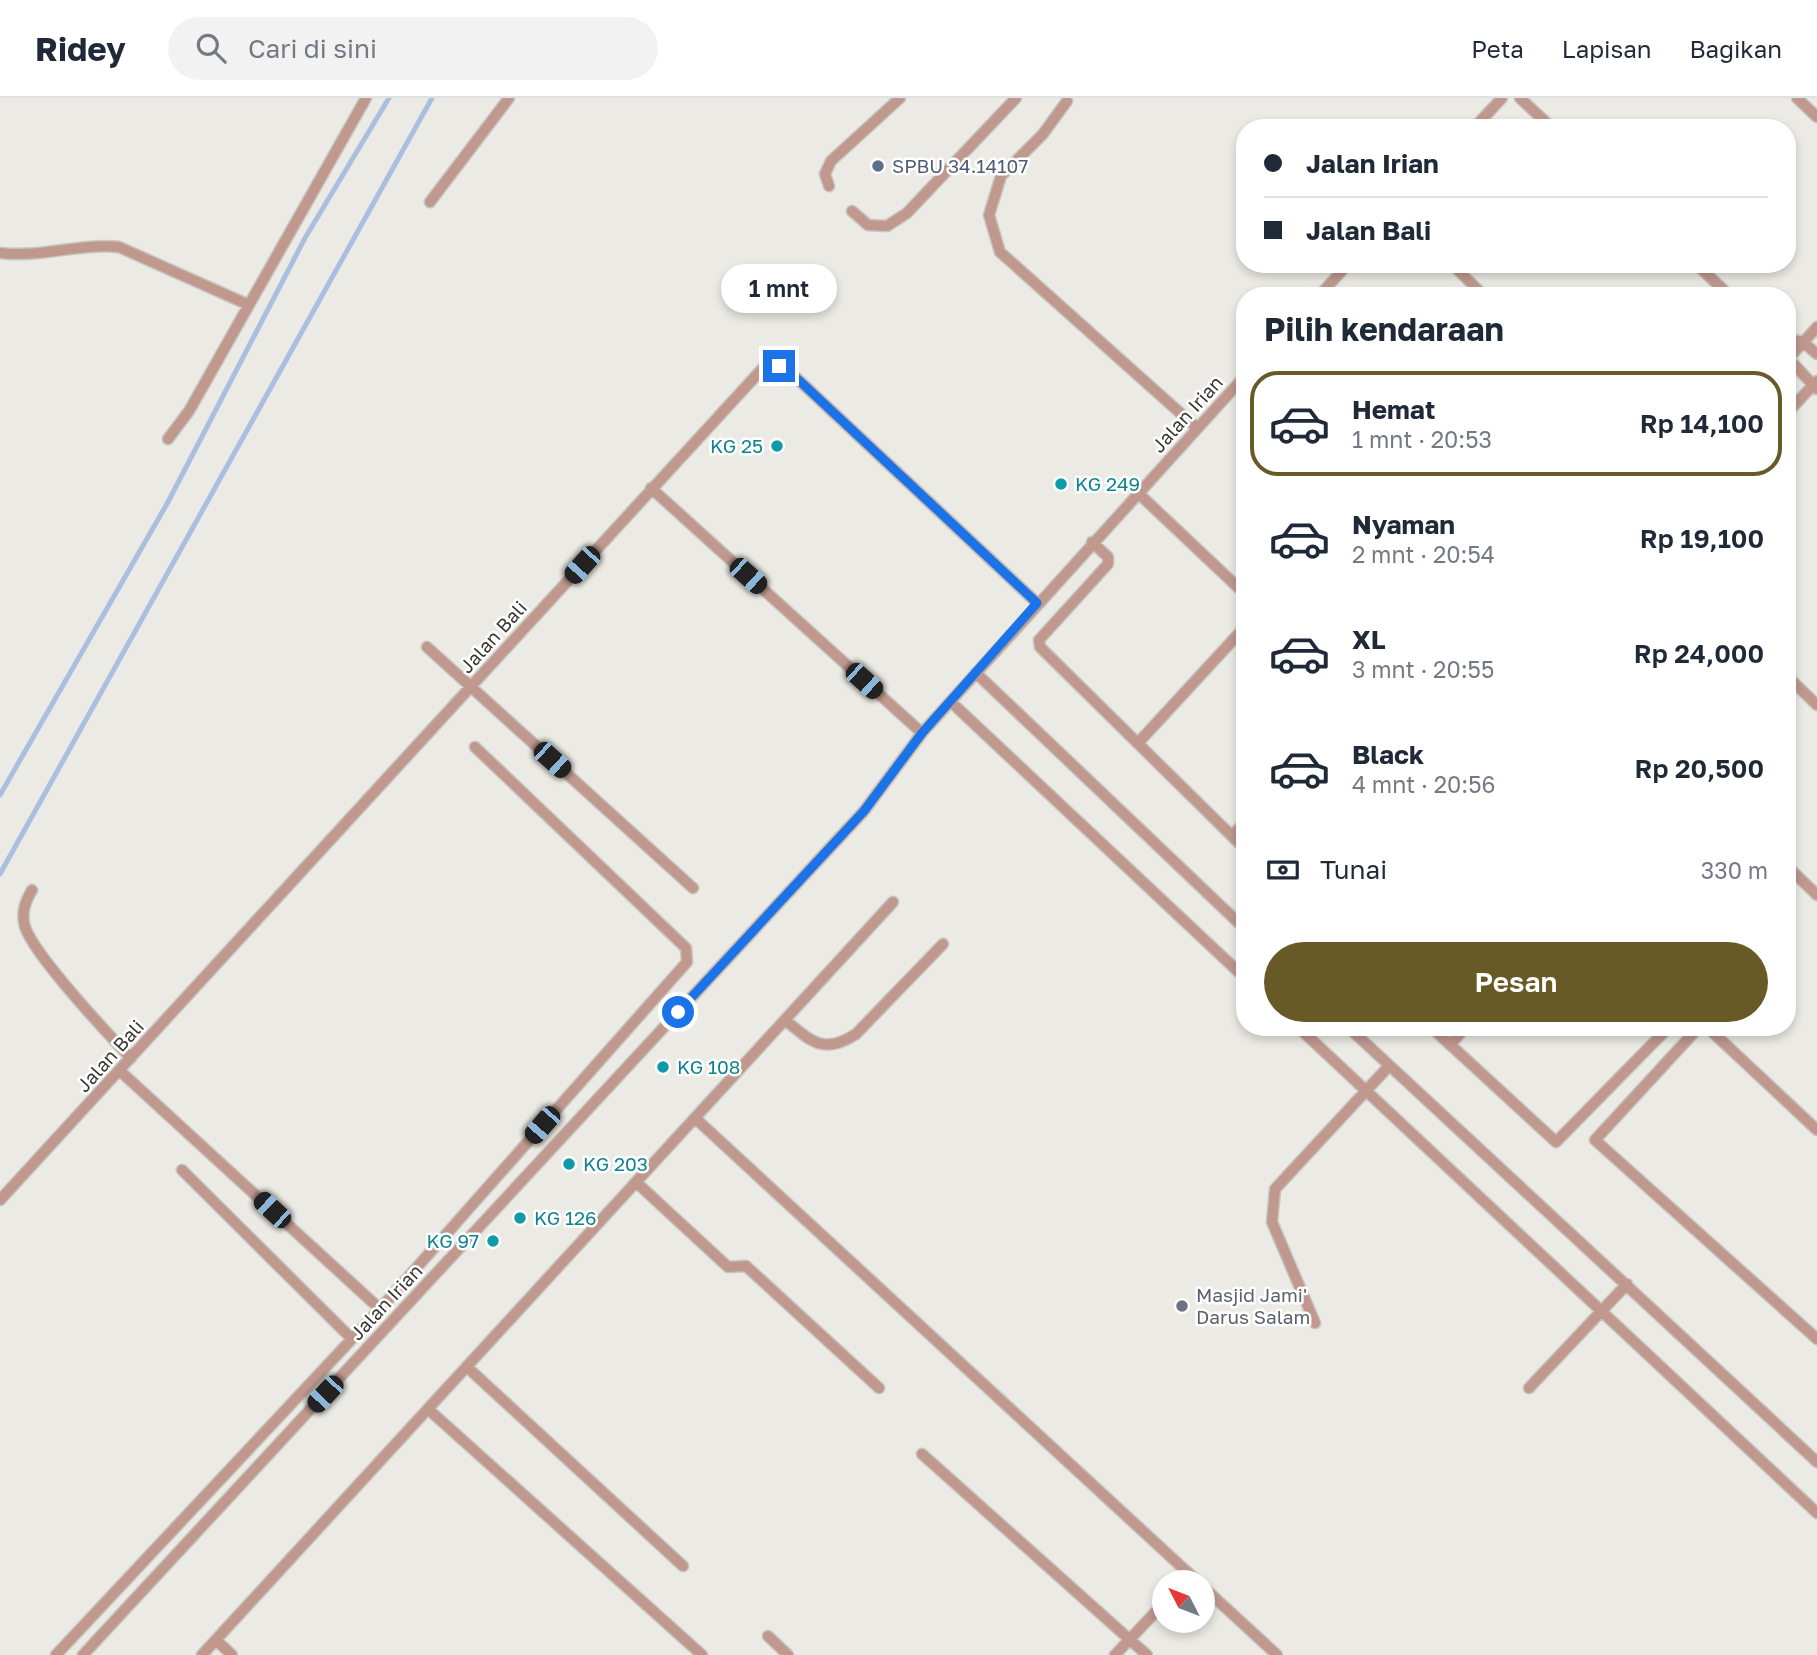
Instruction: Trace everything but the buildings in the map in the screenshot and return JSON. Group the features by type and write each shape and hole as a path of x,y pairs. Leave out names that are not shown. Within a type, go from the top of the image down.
{"lane":[{"path":"168,439 189,411 366,98"},
{"path":"430,202 509,98"},
{"path":"829,186 825,174 831,161 900,98"},
{"path":"852,211 869,225 887,226 907,213 1016,98"},
{"path":"1482,119 1502,98"},
{"path":"1520,98 1542,119"},
{"path":"1797,98 1817,117"},
{"path":"1068,101 1043,134 1001,176 989,215 1000,252 1197,428"},
{"path":"0,253 28,256 97,245 119,247 248,305"},
{"path":"1327,287 1340,273"},
{"path":"1461,273 1476,287"},
{"path":"1706,273 1720,287"},
{"path":"1796,348 1817,327"},
{"path":"1796,341 1802,342 1817,354"},
{"name":"Jalan Bali","path":"0,1200 764,368 779,366 789,371 1037,603"},
{"path":"1796,366 1816,385 1796,404"},
{"name":"Jalan Irian","path":"83,1655 864,811 922,733 1236,386"},
{"path":"651,488 922,733"},
{"path":"1138,493 1236,585"},
{"path":"1092,542 1108,557 1108,564 1040,640 1040,647 1236,840"},
{"path":"1138,743 1236,637"},
{"path":"427,647 693,888"},
{"path":"976,673 1236,920"},
{"path":"1796,685 1817,705"},
{"path":"951,702 1236,969"},
{"path":"56,1655 380,1309 687,962 686,947 475,747"},
{"path":"1232,836 1236,832"},
{"path":"1796,873 1815,889"},
{"path":"32,890 24,907 26,929 40,952 131,1058"},
{"path":"202,1655 893,902"},
{"path":"785,1020 818,1044 841,1044 856,1034 943,944"},
{"path":"1308,1036 1817,1513"},
{"path":"1357,1036 1817,1462"},
{"path":"1441,1036 1556,1142 1660,1036"},
{"path":"1450,1045 1458,1036"},
{"path":"1691,1036 1595,1140 1817,1339"},
{"path":"1717,1036 1817,1130"},
{"path":"1315,1323 1272,1222 1275,1189 1389,1066"},
{"path":"120,1071 380,1309"},
{"path":"695,1118 1179,1570"},
{"path":"182,1170 352,1339"},
{"path":"637,1183 728,1267 746,1266 879,1388"},
{"path":"1529,1388 1627,1284"},
{"path":"467,1367 683,1566"},
{"path":"428,1409 702,1655"},
{"path":"922,1454 1147,1655"},
{"path":"1215,1598 1277,1655"},
{"path":"1115,1655 1152,1615"},
{"path":"768,1636 788,1655"},
{"path":"216,1640 232,1655"}],"waterway":[{"path":"0,795 168,502 305,238 389,98"},
{"path":"0,874 432,98"}],"place":[{"name":"SPBU 34.14107","path":"878,166"},
{"name":"KG 25","path":"777,446"},
{"name":"KG 249","path":"1061,484"},
{"name":"KG 108","path":"663,1067"},
{"name":"KG 203","path":"569,1164"},
{"name":"KG 126","path":"520,1218"},
{"name":"KG 97","path":"493,1241"},
{"name":"Masjid Jami' Darus Salam","path":"1182,1306"}],"route":[{"path":"678,1012 864,811 922,733 1037,603 789,371 779,366"}]}
